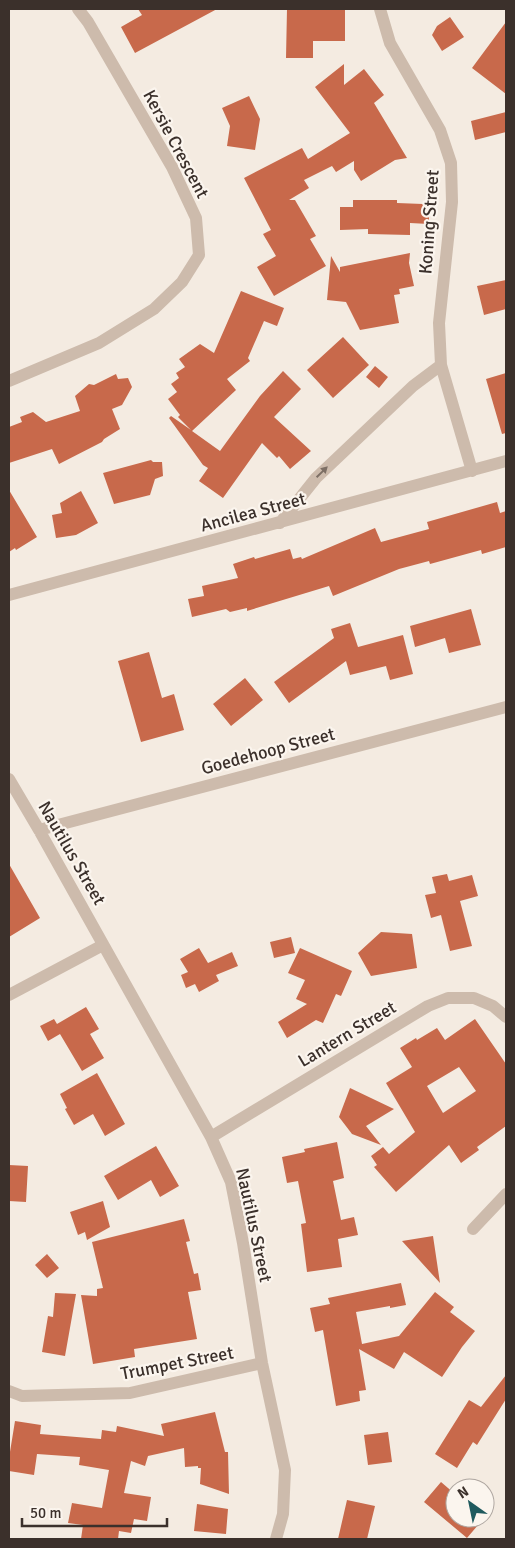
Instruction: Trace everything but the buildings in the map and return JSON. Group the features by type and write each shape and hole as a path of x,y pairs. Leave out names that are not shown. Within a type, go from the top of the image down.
{"street":[{"name":"Kersie Crescent","path":"9,381 99,343 154,309 182,282 199,255 196,218 172,167 88,22 78,9"},
{"name":"Koning Street","path":"380,9 390,43 440,130 450,163 452,202 439,323 441,365 472,471"},
{"path":"280,523 316,478 413,386 441,365"},
{"name":"Ancilea Street","path":"9,596 506,461"},
{"name":"Goedehoop Street","path":"39,830 506,707"},
{"name":"Nautilus Street","path":"9,779 212,1137 231,1182 262,1363 285,1470 283,1514 276,1539"},
{"path":"9,995 104,945"},
{"name":"Lantern Street","path":"212,1137 428,1006 448,998 474,998 493,1006 506,1017"},
{"path":"473,1229 506,1194"},
{"name":"Trumpet Street","path":"9,1391 22,1396 130,1393 262,1363"}]}
